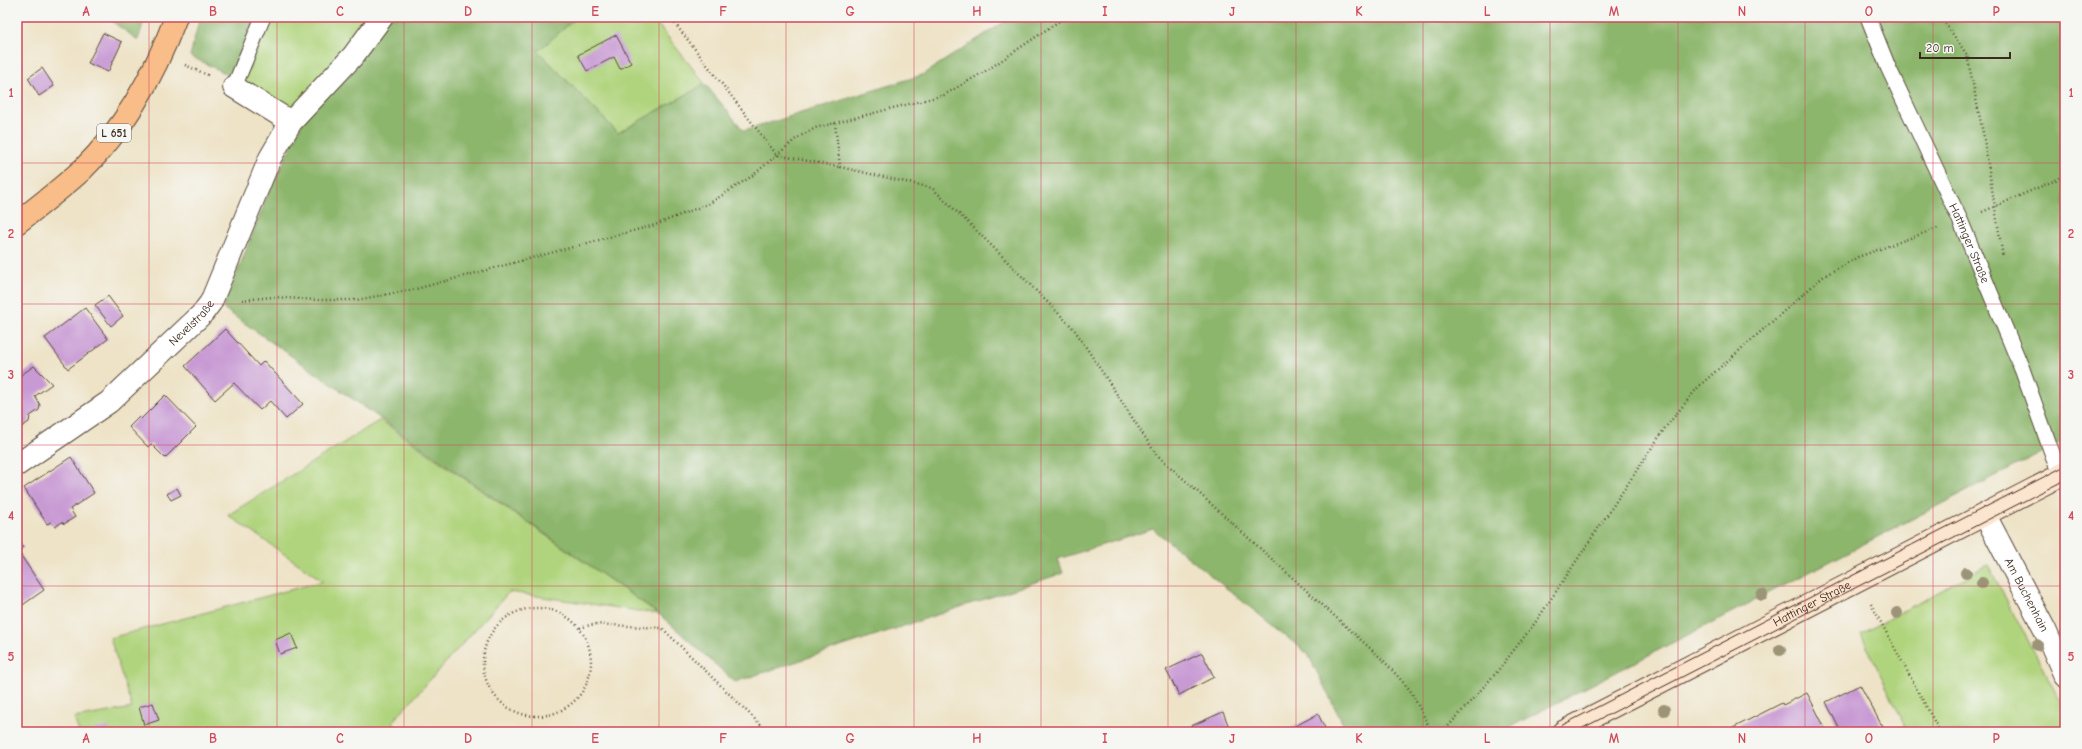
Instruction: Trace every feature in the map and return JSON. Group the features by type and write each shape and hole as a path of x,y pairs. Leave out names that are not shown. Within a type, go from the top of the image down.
{"main road":[{"name":"L 651","path":"17,223 83,168 107,142 130,112 162,54 176,17"},
{"name":"Hattinger Straße","path":"1563,732 2063,474"}],"street":[{"name":"Nevelstraße","path":"17,465 109,402 202,314 211,302 270,158 291,122 353,56 382,17"},
{"path":"234,87 291,122"},
{"name":"Am Buchenhain","path":"1985,515 2045,630 2065,676"}],"lane":[{"path":"234,87 263,17"},
{"name":"Hattinger Straße","path":"1868,17 1888,67 1960,220 2022,369 2063,474"}],"path":[{"path":"670,17 777,155 932,188 966,220 1074,329 1156,454 1383,660 1410,690 1432,732"},
{"path":"211,302 273,297 316,300 356,300 416,289 655,225 710,203 752,176 797,138 815,128 944,95 988,69 1065,17"},
{"path":"1941,17 1967,55 1983,133 2003,261"},
{"path":"162,54 234,87"},
{"path":"835,123 840,168"},
{"path":"1443,732 1496,673 1535,623 1665,428 1699,386 1824,276 1858,257 1994,207 2065,176"},
{"path":"537,607 561,612 580,628 591,650 591,674 580,696 561,711 538,716 514,711 494,696 484,674 484,650 494,628 513,612 537,607"},
{"path":"1878,615 1940,732"},
{"path":"580,628 594,624 662,628 768,732"}],"green space":[{"path":"106,17 145,17 138,40"},
{"path":"200,17 272,17 243,82 190,56"},
{"path":"272,17 380,17 302,123 243,82"},
{"path":"380,17 577,17 538,51 618,133 705,84 744,131 922,75 1012,17 2065,17 2065,440 1500,732 1347,732 1308,654 1153,529 1058,559 1063,573 735,682 659,614 223,308 268,195 302,123"},
{"path":"577,17 652,17 705,84 618,133 538,51"},
{"path":"380,420 659,614 509,592 393,721 399,732 79,732 74,718 132,708 110,638 323,581 228,515"},
{"path":"1988,565 2065,710 2065,732 1908,732 1861,634"}],"building":[{"path":"103,33 122,42 108,72 88,63"},
{"path":"616,35 631,63 620,69 614,57 587,71 578,55"},
{"path":"42,68 54,86 39,96 28,78"},
{"path":"108,296 123,316 111,326 95,305"},
{"path":"85,308 108,339 68,369 45,338"},
{"path":"225,329 259,366 264,361 303,404 286,419 270,401 260,410 234,383 215,400 185,366"},
{"path":"34,366 52,384 35,396 40,405 39,410 30,416 29,422 17,430 17,370 21,375"},
{"path":"165,395 196,427 165,458 151,444 148,447 129,427 139,417 141,419"},
{"path":"71,457 94,493 70,509 75,517 64,524 62,522 55,527 51,522 47,524 24,488"},
{"path":"177,488 181,495 171,500 167,494"},
{"path":"17,538 23,548 18,551 44,590 17,609"},
{"path":"291,633 297,648 280,654 275,640"},
{"path":"1202,653 1214,677 1179,695 1166,670"},
{"path":"1860,685 1886,732 1841,732 1826,702"},
{"path":"1807,693 1825,728 1817,732 1725,732 1782,703 1783,705"},
{"path":"153,703 159,720 144,725 139,707"},
{"path":"1223,712 1231,732 1187,732 1192,729 1191,726"},
{"path":"1318,714 1327,732 1284,732"},
{"path":"109,727 110,732 94,732 94,729"}],"tram line":[{"path":"1549,732 2065,466"},
{"path":"1575,732 2065,480"}]}
